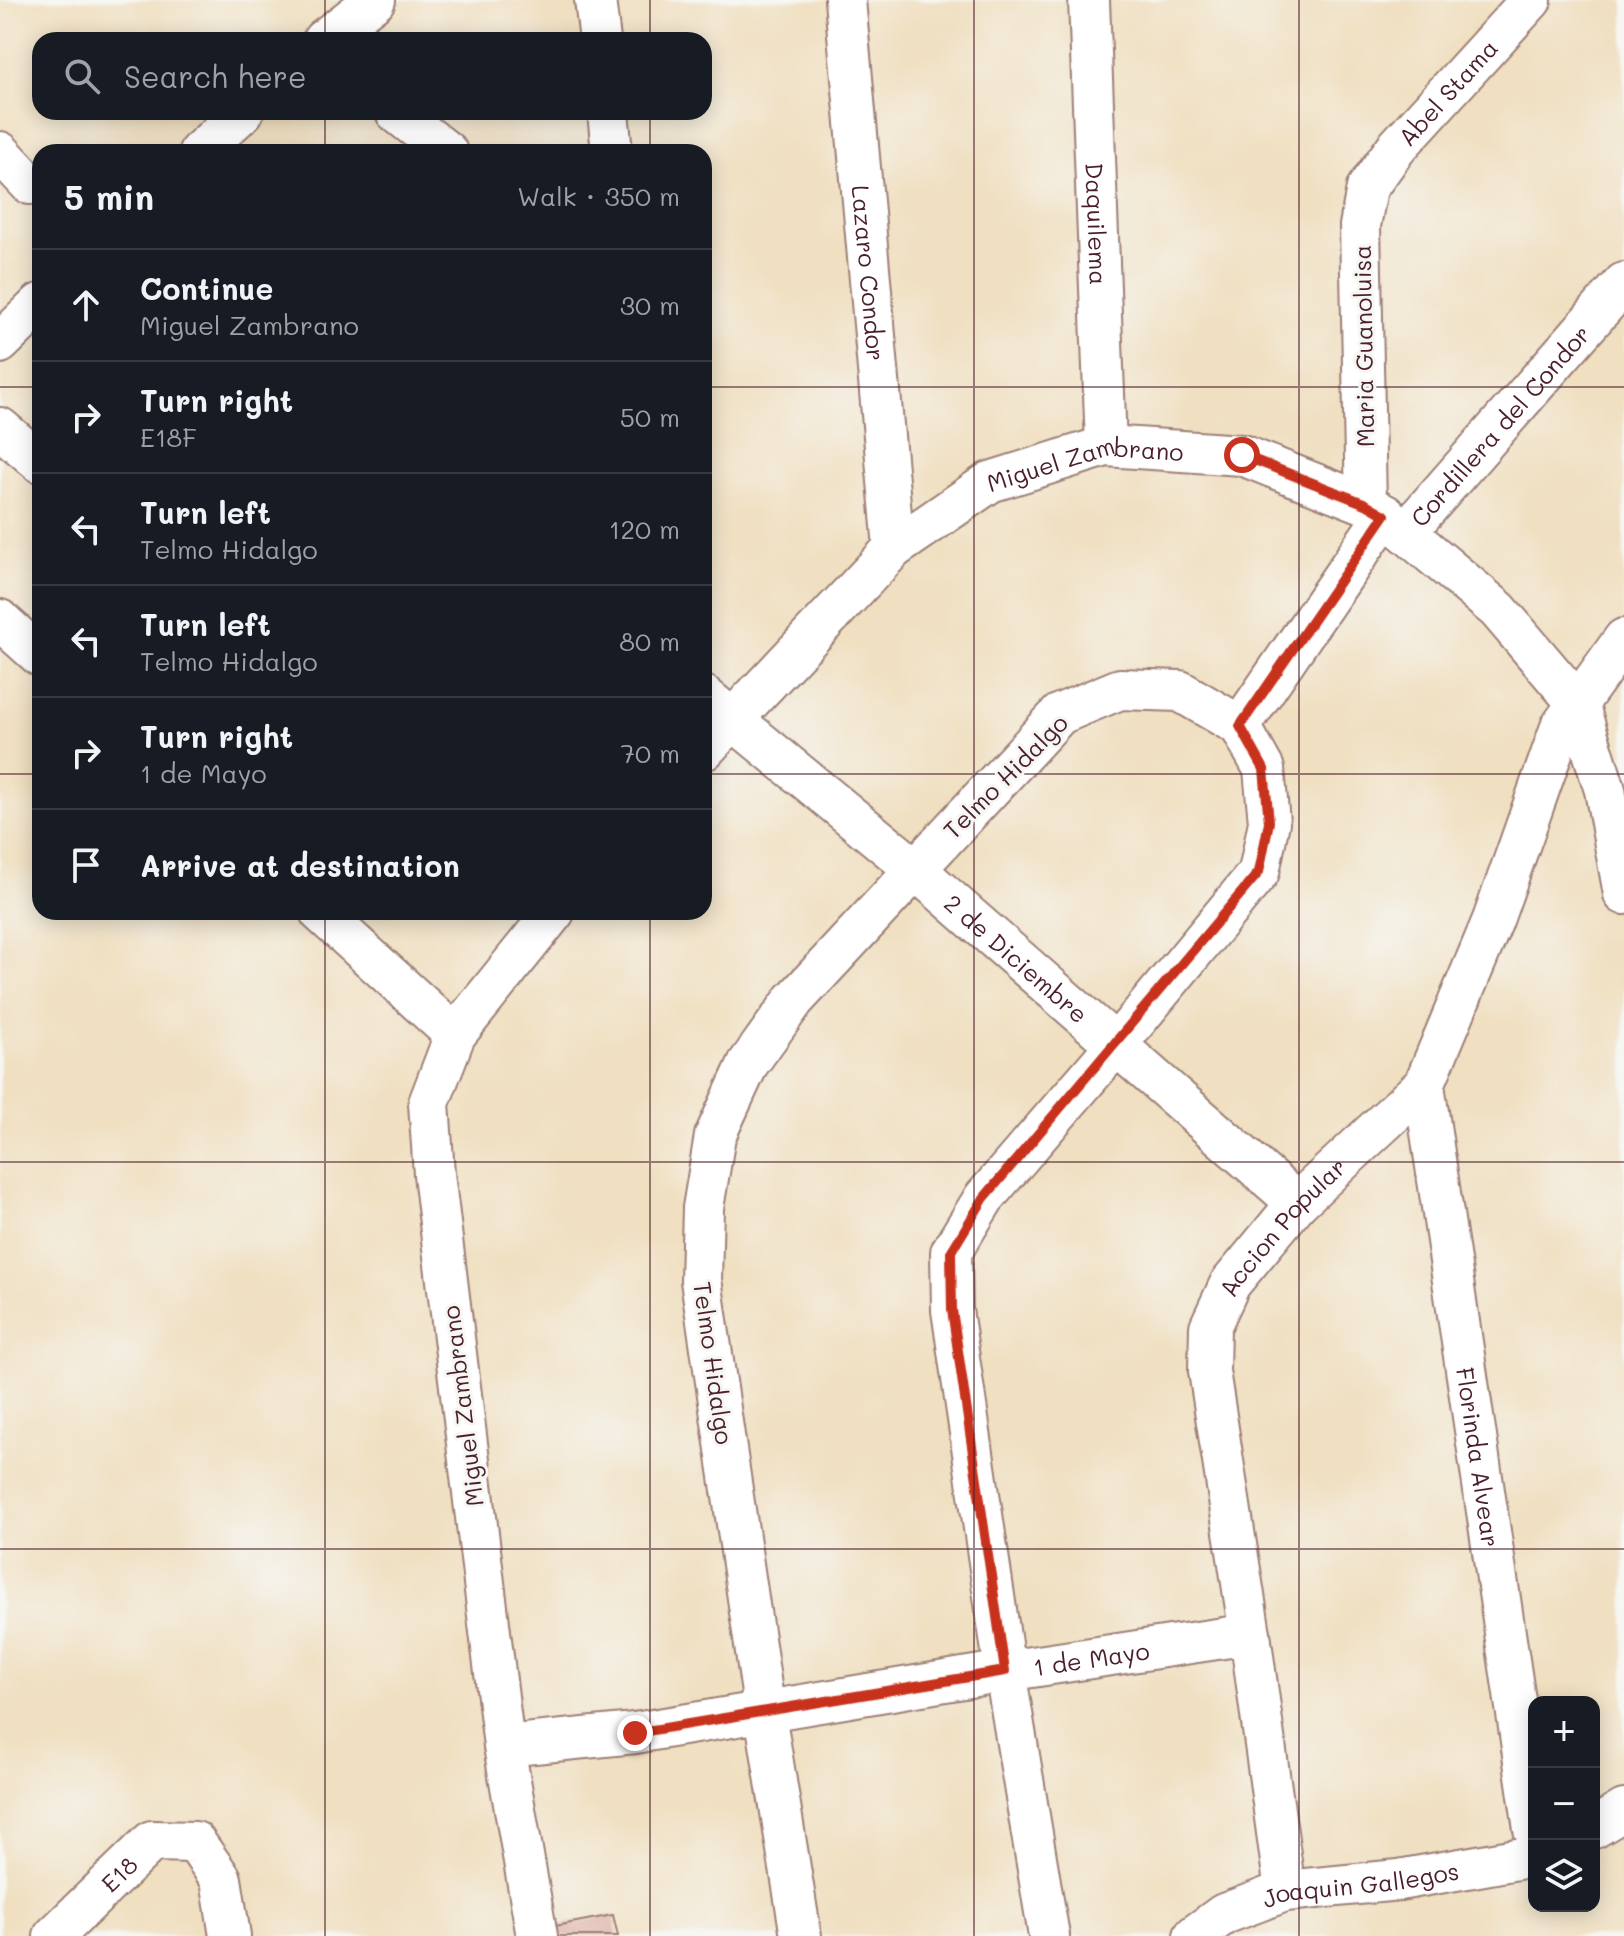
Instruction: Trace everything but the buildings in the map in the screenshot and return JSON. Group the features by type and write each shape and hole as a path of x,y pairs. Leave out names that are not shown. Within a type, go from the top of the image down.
{"street":[{"path":"333,32 375,0"},
{"path":"595,0 599,32"},
{"name":"Lazaro Condor","path":"845,0 894,548"},
{"name":"Daquilema","path":"1089,0 1106,446"},
{"name":"Abel Stama","path":"1367,188 1396,148 1531,0"},
{"path":"208,144 234,120"},
{"path":"406,120 437,144"},
{"path":"609,120 611,144"},
{"path":"0,152 30,184"},
{"name":"Maria Guanoluisa","path":"1367,188 1360,226 1386,517"},
{"name":"Cordillera del Condor","path":"1240,726 1386,517 1624,283"},
{"path":"0,343 32,312"},
{"path":"0,428 32,455"},
{"name":"Miguel Zambrano","path":"718,707 894,548 990,482 1106,446 1242,455 1386,517 1498,610 1578,704 1614,788 1624,894"},
{"path":"0,620 32,649"},
{"name":"Accion Popular","path":"1285,1891 1250,1634 1209,1371 1210,1327 1230,1284 1297,1203 1424,1085 1493,920 1561,727 1624,639"},
{"name":"Telmo Hidalgo","path":"801,1936 701,1280 703,1208 715,1136 748,1064 794,1000 1060,714 1120,689 1180,691 1240,726"},
{"name":"2 de Diciembre","path":"718,707 915,869 1297,1203"},
{"path":"1049,1936 1005,1671 952,1310 951,1252 984,1198 1259,872 1269,822 1264,769 1240,726"},
{"path":"329,920 455,1035"},
{"name":"Miguel Zambrano","path":"537,1936 504,1746 429,1103 455,1035 548,920"},
{"name":"Florinda Alvear","path":"1424,1085 1528,1788"},
{"name":"1 de Mayo","path":"504,1746 635,1733 1005,1671 1250,1634"},
{"path":"1600,1824 1624,1810"},
{"name":"E18","path":"54,1936 152,1841 195,1842 221,1879 230,1936"},
{"name":"Joaquin Gallegos","path":"1194,1936 1224,1914 1285,1891 1399,1880 1528,1857"}],"route":[{"path":"635,1733 1005,1671 952,1310 951,1252 984,1198 1259,872 1269,822 1264,769 1240,726 1385,515 1366,504 1242,455"}]}
